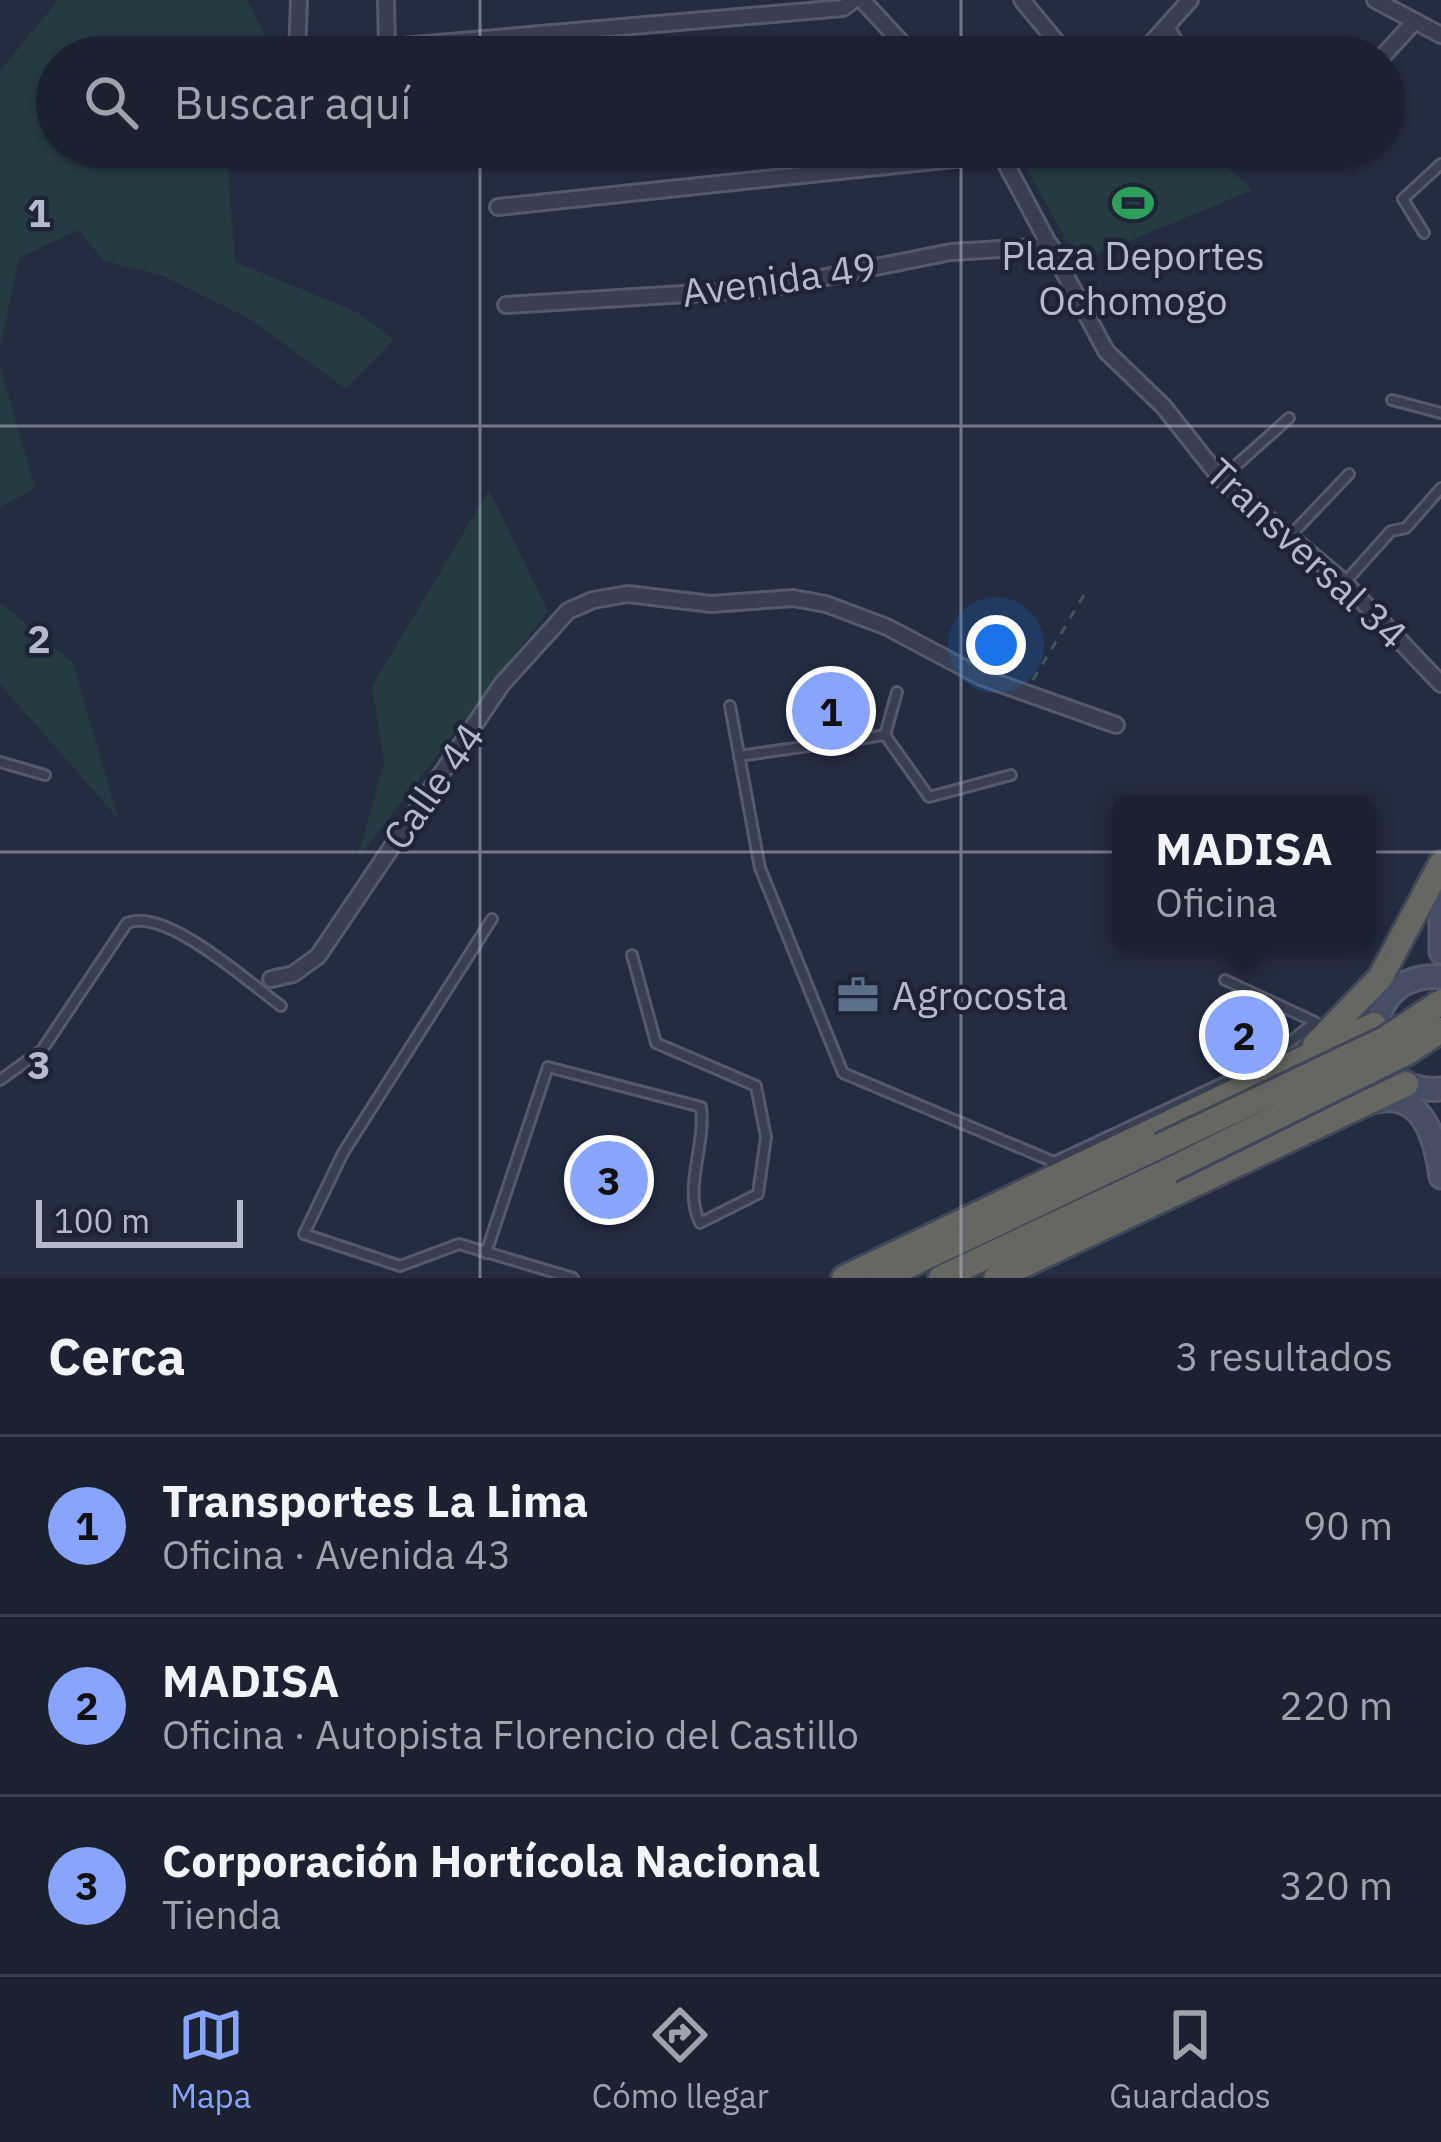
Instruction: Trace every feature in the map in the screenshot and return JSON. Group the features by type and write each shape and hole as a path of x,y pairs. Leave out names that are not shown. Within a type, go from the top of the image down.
{"highway":[{"path":"1251,1083 1311,1048 1360,1001 1396,951 1441,864"},
{"path":"882,1278 1385,1039 1441,1001"},
{"path":"844,1278 1053,1170 1374,1025"},
{"path":"941,1278 1170,1171 1408,1052 1441,1030"},
{"path":"996,1278 1364,1103 1422,1088"}],"main road":[{"path":"1441,881 1437,920 1426,955 1407,982 1380,1007 1374,1025 1379,1057 1422,1088 1441,1109"},
{"path":"1437,920 1441,952"},
{"path":"1407,982 1441,977"},
{"path":"1364,1103 1388,1099 1415,1110 1435,1140 1441,1177"}],"street":[{"path":"297,36 299,0"},
{"path":"386,0 387,36"},
{"path":"507,36 843,8 858,0 894,36"},
{"path":"1022,0 1052,36"},
{"path":"1162,36 1190,0"},
{"path":"1376,0 1441,35"},
{"path":"1401,36 1415,21"},
{"path":"1168,30 1172,36"},
{"path":"498,207 841,168"},
{"name":"Transversal 34","path":"1010,168 1106,351 1164,407 1221,479 1345,583 1441,684"},
{"name":"Avenida 49","path":"506,305 766,289 951,251 1052,246"},
{"name":"Calle 44","path":"271,979 293,974 317,956 502,684 568,611 628,594 711,604 793,598 826,604 887,627 981,677 1025,692"},
{"path":"1025,692 1116,724"}],"lane":[{"path":"1424,232 1403,200 1441,164"},
{"path":"1392,400 1441,413"},
{"path":"1221,479 1289,418"},
{"path":"1288,537 1349,474"},
{"path":"1345,583 1391,531 1406,528 1441,488"},
{"path":"885,735 897,692"},
{"path":"730,706 760,868 843,1073 1053,1170 1261,1065 1315,1022 1225,980"},
{"path":"739,756 885,735"},
{"path":"885,735 929,797 1011,775"},
{"path":"0,762 45,776"},
{"path":"0,1080 42,1050 128,923 140,917 167,924 281,1006"},
{"path":"492,919 343,1153 304,1234 400,1266 459,1244 573,1278"},
{"path":"486,1253 548,1067 701,1107 704,1135 692,1194 700,1223 758,1194 766,1137 756,1085 656,1043 632,955"}],"path":[{"path":"1025,692 1084,595"}],"shaded area":[{"path":"58,0 247,0 265,36 36,36 36,168 228,168 235,262 357,312 394,340 346,389 250,319 161,275 104,261 78,230 19,258 0,348 0,71"},
{"name":"Plaza Deportes Ochomogo","path":"1027,168 1228,168 1253,190 1078,262"},
{"path":"0,366 35,488 0,508"},
{"path":"489,490 548,611 357,860 384,763 372,686"},
{"path":"0,602 73,663 118,818 0,684"}],"place":[{"name":"Plaza Deportes Ochomogo","path":"1133,203"},
{"name":"Transportes La Lima","path":"831,711"},
{"name":"Agrocosta","path":"858,995"},
{"name":"MADISA","path":"1244,1035"},
{"name":"Corporación Hortícola Nacional","path":"609,1180"}]}
